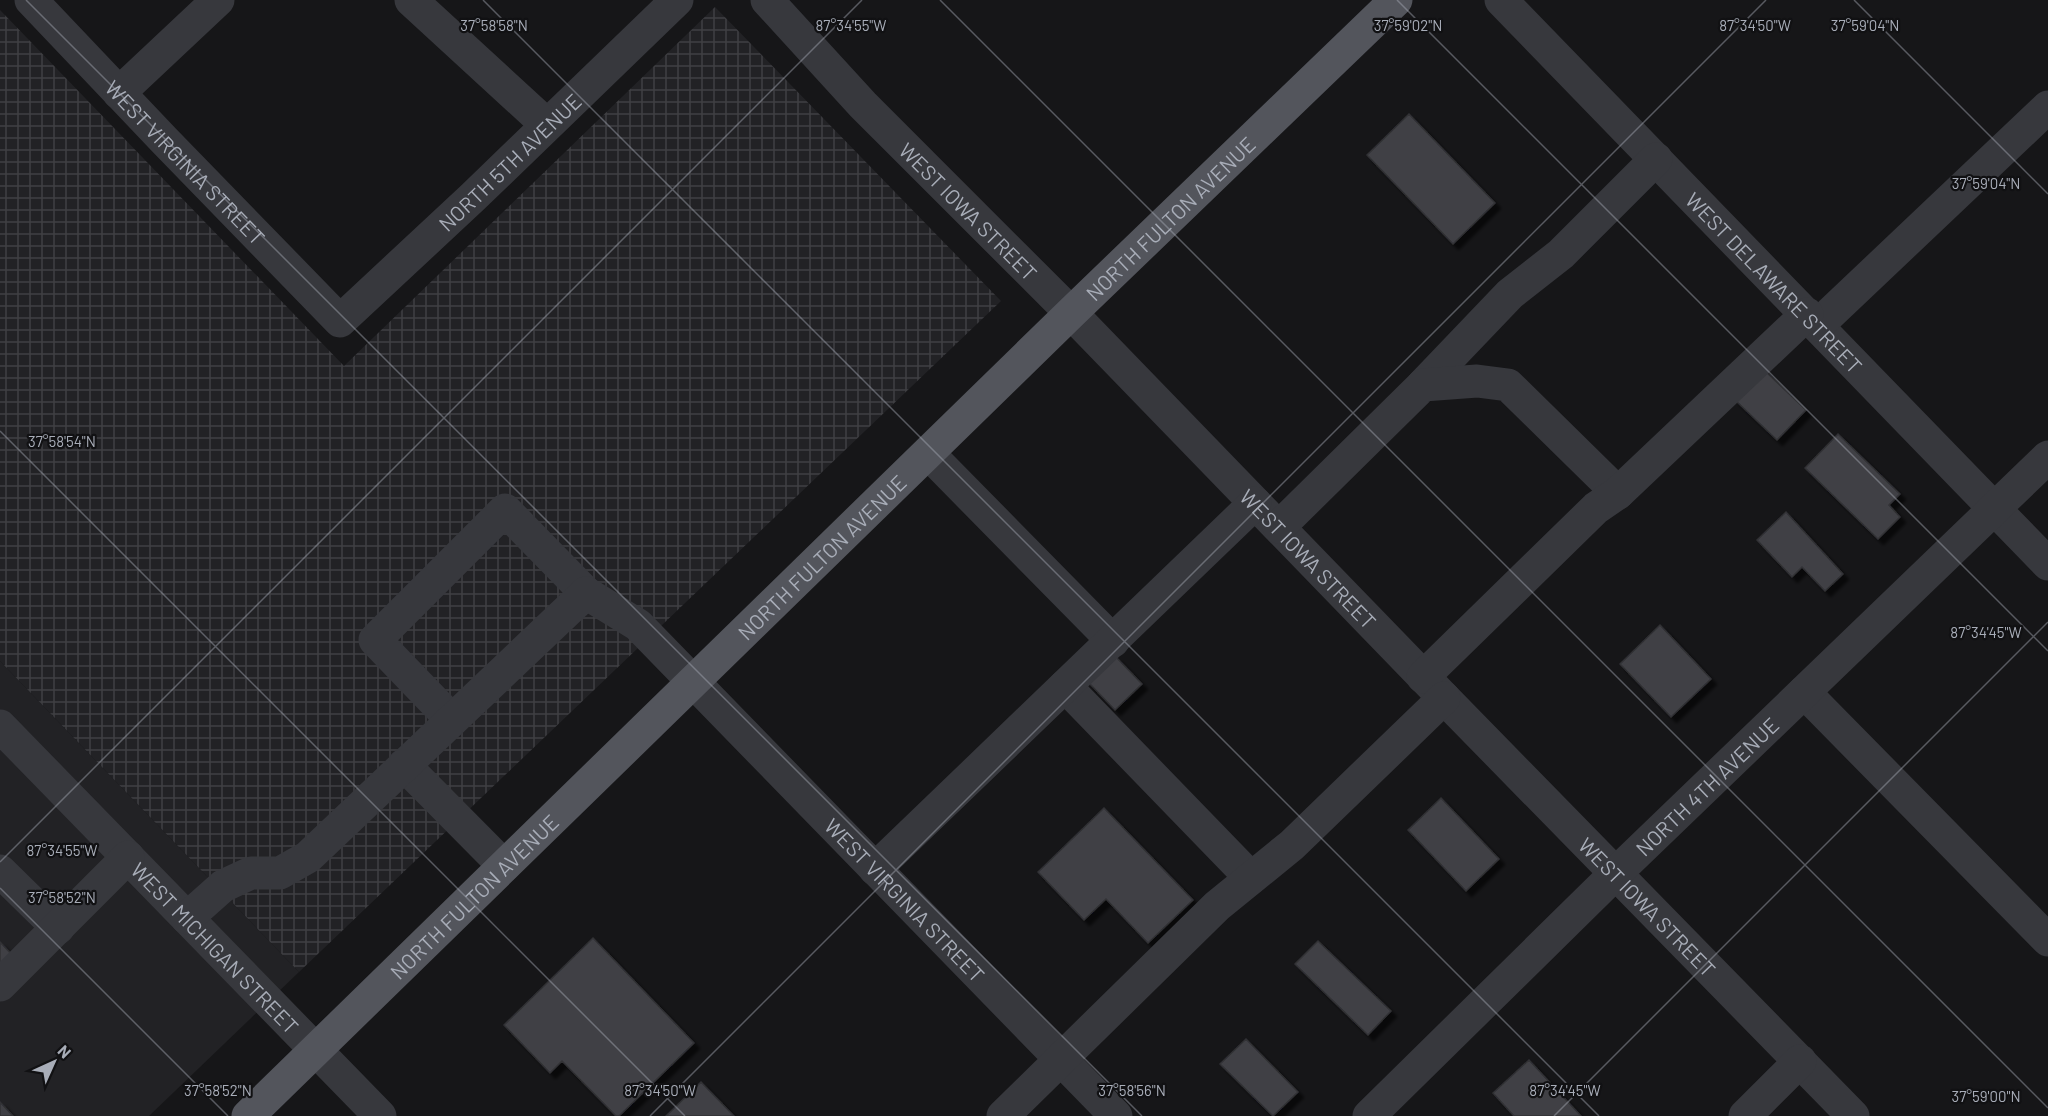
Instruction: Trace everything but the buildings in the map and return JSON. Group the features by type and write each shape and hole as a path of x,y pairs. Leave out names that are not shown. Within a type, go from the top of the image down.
{"main road":[{"name":"NORTH FULTON AVENUE","path":"248,1116 1071,313 1396,0"}],"street":[{"name":"WEST VIRGINIA STREET","path":"31,0 340,321"},
{"path":"119,93 218,0"},
{"path":"411,0 547,125"},
{"name":"NORTH 5TH AVENUE","path":"340,321 677,0"},
{"name":"WEST IOWA STREET","path":"767,0 863,105 1071,313 1853,1116"},
{"name":"WEST DELAWARE STREET","path":"1501,0 2048,564"},
{"path":"1003,1116 1217,906 1292,845 1596,508 1618,494 2048,107"},
{"path":"1279,527 1423,385 1510,294 1561,254 1656,159"},
{"path":"1423,385 1477,381 1508,385 1618,494"},
{"path":"928,453 1113,641"},
{"name":"NORTH 4TH AVENUE","path":"1369,1116 1616,873 2048,458"},
{"path":"875,869 1255,503"},
{"name":"WEST VIRGINIA STREET","path":"452,720 375,640 505,510 586,592 638,625 1116,1116"},
{"path":"187,918 223,886 251,873 280,873 308,857 586,592"},
{"path":"1065,686 1251,878"},
{"path":"1804,692 2048,940"},
{"name":"WEST MICHIGAN STREET","path":"0,726 380,1116"},
{"path":"404,765 504,866"},
{"path":"0,985 128,857"},
{"path":"0,871 58,928"},
{"path":"1745,1116 1800,1061"}],"shaded area":[{"path":"715,7 1001,301 299,972 0,661 0,10 344,366"},
{"path":"0,661 299,972 149,1116 0,1116"}]}
